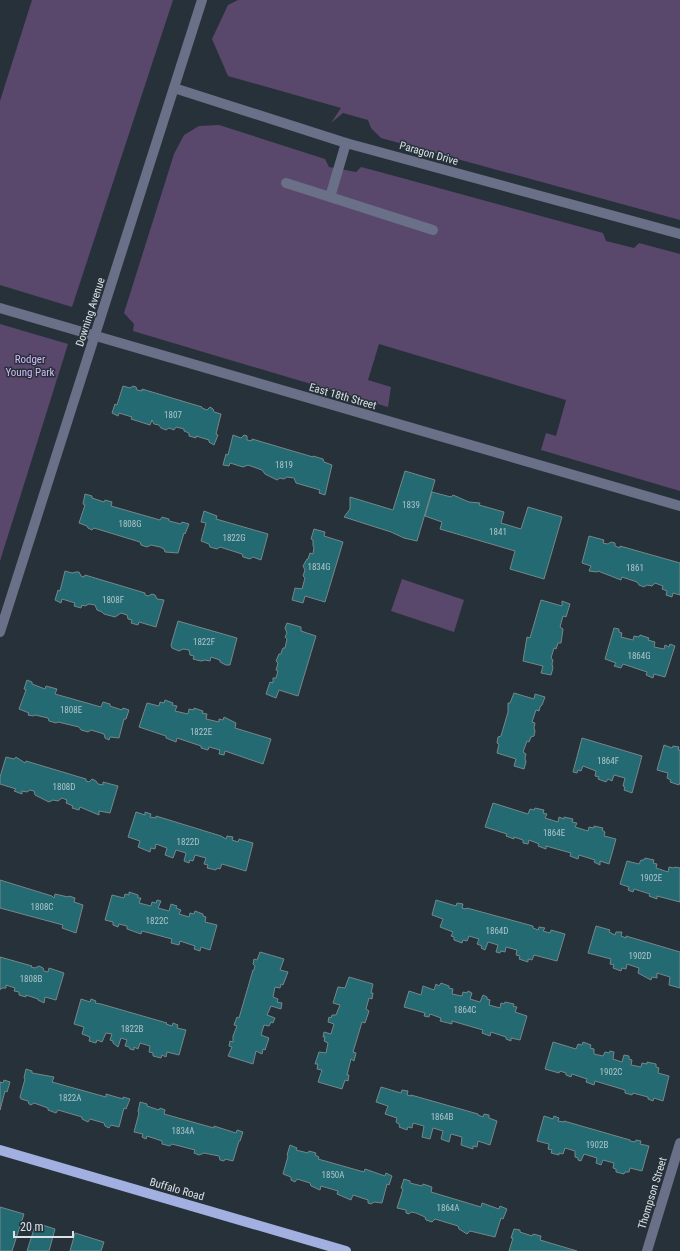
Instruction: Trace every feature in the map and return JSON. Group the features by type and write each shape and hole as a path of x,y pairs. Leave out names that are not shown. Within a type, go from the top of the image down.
{"main road":[{"name":"Buffalo Road","path":"0,1150 346,1251"}],"street":[{"name":"Downing Avenue","path":"0,632 202,0"},
{"name":"Paragon Drive","path":"174,88 346,143 680,234"},
{"path":"330,197 346,143"},
{"path":"286,183 433,230"},
{"name":"East 18th Street","path":"0,308 680,506"},
{"name":"Thompson Street","path":"647,1251 680,1143"}],"green space":[{"path":"32,0 173,0 72,307 0,285 0,101"},
{"path":"238,0 680,0 680,220 381,138 371,128 368,120 343,113 331,123 341,108 228,76 212,39 228,5"},
{"path":"219,125 325,159 329,167 356,172 361,167 603,233 606,241 634,248 639,243 680,254 680,491 541,450 546,433 556,436 566,400 379,344 368,380 391,387 388,407 133,331 134,324 124,313 174,154 184,135 199,126"},
{"name":"Rodger Young Park","path":"0,324 68,344 0,561"},
{"path":"402,579 464,600 454,632 391,611"}],"building":[{"path":"123,386 130,388 133,386 136,387 137,390 142,391 142,389 202,407 207,410 210,407 214,412 221,414 216,434 218,435 214,445 209,442 209,440 196,436 196,438 189,436 189,433 184,431 184,429 176,427 174,430 169,428 166,430 161,428 159,425 154,424 152,420 150,425 131,419 132,417 119,413 118,416 112,413 115,404 117,405"},
{"path":"233,435 241,438 244,435 247,436 247,440 252,441 252,439 323,459 324,462 332,465 325,495 319,493 320,490 296,483 294,478 287,477 277,480 265,474 262,470 248,465 243,467 230,463 229,466 223,465 226,454 228,455"},
{"path":"405,471 435,480 417,541 404,538 391,532 344,517 350,509 350,497 393,510"},
{"path":"432,492 451,497 453,495 469,502 480,503 479,505 504,512 501,523 521,529 528,507 562,517 544,579 510,569 515,551 440,529 442,522 425,516"},
{"path":"85,494 104,502 105,500 112,502 111,506 160,520 162,517 169,519 169,521 189,524 185,534 184,533 178,553 165,552 164,549 160,547 151,545 147,547 141,545 140,542 94,528 92,530 79,523 85,505 83,504"},
{"path":"204,511 217,516 216,519 268,534 261,560 253,557 250,559 243,557 242,554 220,547 217,549 210,547 209,544 201,541 206,523 201,522"},
{"path":"314,529 325,532 324,536 343,542 325,602 305,596 303,603 292,600 295,588 302,589 305,578 303,576 305,570 303,566 310,553 313,554 314,547 313,540 311,539"},
{"path":"589,536 604,540 603,543 615,543 615,546 620,548 620,546 680,563 680,595 673,593 672,597 666,595 667,591 662,589 663,586 655,583 652,586 647,585 644,587 639,585 637,582 622,577 621,580 598,571 589,571 591,566 582,563"},
{"path":"65,571 72,573 79,572 81,576 84,577 85,575 145,593 145,595 148,596 152,594 155,595 157,599 164,600 156,627 139,622 138,625 131,623 132,620 128,619 127,615 121,613 115,617 104,614 97,610 95,605 82,605 81,608 74,606 75,603 62,599 61,603 55,600 58,590 60,591"},
{"path":"541,600 562,606 562,601 570,604 566,617 563,616 560,627 563,629 561,643 558,643 556,649 554,648 551,658 553,660 553,668 551,675 541,673 543,666 523,661 527,637 530,638"},
{"path":"178,621 237,638 230,665 226,665 220,662 220,660 211,657 210,661 193,659 194,656 190,655 189,650 183,649 179,651 172,648 171,645"},
{"path":"287,623 301,627 301,631 316,636 298,696 279,690 276,698 266,694 270,682 273,683 273,678 276,678 278,663 276,661 283,648 285,648 287,639 285,637 287,633 285,628"},
{"path":"614,628 619,629 619,632 622,633 621,637 633,640 634,636 639,637 640,635 649,638 648,640 655,642 654,647 664,649 665,645 669,647 670,644 675,646 665,677 654,674 653,678 646,675 647,672 623,664 621,668 614,666 616,663 605,659"},
{"path":"27,680 32,682 32,684 45,689 46,686 57,689 55,694 101,707 103,702 122,710 123,708 129,710 126,719 124,719 119,738 110,737 109,740 105,738 104,734 91,730 88,732 81,730 79,727 49,721 48,718 28,715 29,713 19,709 26,690 24,689"},
{"path":"514,693 534,699 535,694 545,697 539,711 536,710 532,722 535,723 534,736 531,737 529,742 527,741 523,752 526,754 524,769 514,766 516,759 497,753 499,744 497,743 498,737 501,736 508,712 508,703 510,703"},
{"path":"165,700 173,703 172,705 177,706 175,711 188,714 189,709 194,710 194,708 207,714 206,719 219,722 219,719 223,720 224,717 236,723 235,728 271,739 263,764 225,751 224,755 219,754 220,750 209,747 208,750 201,748 201,746 177,738 176,742 166,738 166,736 139,727 147,703 159,706 160,702 164,703"},
{"path":"582,738 642,756 632,793 624,790 625,787 623,786 625,778 614,775 612,781 608,779 606,782 595,776 596,771 583,766 581,771 578,770 577,773 573,772"},
{"path":"664,745 672,748 673,746 679,747 679,785 670,782 671,780 667,778 668,773 657,770"},
{"path":"6,757 14,759 16,757 25,763 26,761 86,779 86,781 89,782 92,779 98,784 103,785 103,782 118,786 110,813 99,811 99,815 80,807 79,810 72,808 73,806 66,803 67,800 62,798 58,801 53,800 49,802 35,795 34,791 22,791 22,794 14,791 16,789 0,784 0,777"},
{"path":"493,803 528,814 530,809 534,810 535,808 544,810 543,813 547,814 545,818 558,822 559,817 564,819 564,817 573,819 572,822 577,823 575,827 588,831 589,827 594,828 594,826 603,828 602,830 605,832 604,836 616,839 609,864 600,861 600,865 594,862 595,860 579,855 578,859 570,856 571,853 546,846 546,849 529,840 528,844 523,843 523,840 514,837 514,839 506,836 507,834 485,827"},
{"path":"136,812 145,815 145,812 151,814 150,817 156,818 156,816 221,836 226,839 227,836 233,837 232,840 238,842 239,839 253,843 246,871 222,864 220,869 217,868 216,870 207,868 208,865 204,864 206,858 195,855 193,861 190,860 189,863 184,861 186,853 176,850 173,858 165,855 167,848 156,844 155,849 151,848 150,852 138,847 140,841 128,837"},
{"path":"645,858 654,860 653,863 657,864 656,868 668,872 669,867 680,868 680,902 657,896 657,899 649,896 650,894 634,889 633,892 628,890 629,887 620,884 627,861 639,864 641,860 644,860"},
{"path":"0,880 52,896 54,898 55,894 75,898 74,902 83,905 76,933 62,928 63,925 0,908"},
{"path":"129,892 138,895 138,898 141,898 139,903 151,906 152,902 156,903 157,900 161,901 158,908 169,911 171,904 177,906 176,908 181,910 179,914 189,917 190,913 194,914 195,911 203,914 203,916 206,917 205,922 217,925 210,950 201,947 200,951 194,949 195,946 180,941 179,945 171,943 172,939 142,931 141,934 127,929 127,926 119,924 118,927 113,925 113,922 105,920 112,895 124,898 125,894 129,895"},
{"path":"436,900 456,906 457,903 463,904 462,908 467,908 533,926 533,928 538,930 539,927 545,928 543,931 550,933 551,930 565,934 557,961 534,955 532,960 528,959 528,962 519,959 520,956 516,955 517,950 506,947 505,952 496,952 498,945 488,942 485,950 481,948 482,946 477,944 479,939 469,936 467,941 463,940 462,943 454,940 454,937 451,936 453,932 440,927 443,919 432,915"},
{"path":"596,926 610,930 609,932 615,935 616,932 622,932 621,936 626,938 626,936 680,952 680,988 669,985 670,977 657,973 657,978 652,977 651,980 638,973 639,968 627,964 626,969 622,968 621,971 613,968 614,965 610,964 611,959 588,953"},
{"path":"260,952 284,959 280,970 288,972 283,985 281,984 280,988 275,987 273,997 278,999 277,1002 282,1003 281,1009 271,1006 267,1015 275,1018 273,1023 271,1022 269,1026 264,1025 261,1035 269,1038 262,1054 256,1051 253,1064 228,1056 232,1047 229,1046 230,1041 233,1042 233,1036 237,1026 234,1025 237,1017 239,1018 254,970 254,959 257,960"},
{"path":"0,957 35,968 39,966 43,968 44,971 48,972 49,968 64,973 56,1000 45,997 44,1003 38,999 26,995 26,997 19,995 19,992 14,991 15,988 6,985 6,988 2,988 0,990"},
{"path":"349,977 373,984 371,993 373,993 372,999 369,998 366,1009 369,1011 365,1023 362,1022 353,1052 356,1053 354,1061 351,1059 347,1075 349,1075 348,1081 345,1080 342,1089 318,1082 322,1070 317,1069 318,1064 315,1064 319,1052 326,1053 328,1043 324,1041 325,1037 323,1037 324,1032 331,1034 334,1024 328,1022 329,1017 331,1018 332,1015 336,1015 340,1005 333,1003 338,987 345,988"},
{"path":"441,983 453,989 452,994 462,996 463,992 467,993 468,991 472,993 470,999 480,1002 483,995 490,1000 489,1005 500,1008 501,1003 504,1004 505,1002 514,1004 513,1006 517,1007 515,1012 527,1016 520,1040 511,1038 511,1041 506,1039 506,1037 491,1032 490,1036 482,1033 483,1030 452,1021 452,1024 440,1021 441,1018 430,1014 429,1017 424,1016 425,1013 404,1007 409,991 421,995 423,986 434,990 436,984 439,986"},
{"path":"81,999 90,1002 91,999 96,1001 95,1003 167,1023 166,1024 172,1026 173,1023 178,1025 177,1028 186,1030 179,1055 167,1052 166,1057 162,1055 161,1058 153,1056 153,1053 149,1052 150,1046 140,1043 138,1049 134,1047 134,1050 130,1049 129,1047 125,1046 127,1040 121,1038 118,1047 113,1043 113,1041 110,1040 112,1034 106,1033 102,1042 97,1040 96,1043 89,1041 90,1037 82,1034 84,1027 74,1024"},
{"path":"553,1042 576,1049 578,1044 582,1045 583,1042 591,1045 590,1048 594,1049 594,1054 603,1056 605,1052 609,1053 610,1051 614,1052 613,1059 622,1062 624,1055 629,1056 629,1059 632,1060 631,1065 641,1067 642,1063 647,1064 647,1062 656,1064 656,1067 659,1068 658,1073 669,1076 663,1101 654,1098 653,1101 648,1099 648,1097 633,1093 632,1095 625,1093 625,1090 595,1081 594,1085 586,1082 587,1079 572,1074 571,1077 560,1071 559,1073 545,1069"},
{"path":"26,1069 32,1071 32,1073 54,1077 52,1082 106,1097 106,1094 123,1099 123,1097 130,1099 126,1109 124,1108 119,1127 111,1125 109,1128 105,1126 104,1123 90,1119 88,1122 82,1119 82,1117 58,1110 56,1113 48,1110 48,1108 34,1103 31,1105 29,1104 28,1101 21,1099 20,1097"},
{"path":"4,1080 10,1082 7,1092 5,1091 0,1110 0,1082 3,1083"},
{"path":"381,1087 401,1093 402,1090 408,1091 407,1095 478,1114 483,1117 484,1114 489,1115 489,1118 497,1121 490,1145 478,1141 477,1147 473,1146 473,1149 461,1145 462,1137 451,1134 449,1142 441,1139 443,1131 433,1128 430,1139 422,1137 424,1126 413,1123 412,1128 408,1127 407,1130 399,1127 400,1125 396,1122 397,1118 385,1114 388,1106 376,1102"},
{"path":"140,1102 159,1110 160,1108 165,1110 164,1114 214,1128 214,1126 236,1133 237,1130 243,1132 233,1161 225,1159 224,1161 220,1160 219,1156 204,1153 199,1155 194,1153 195,1150 172,1144 170,1146 162,1144 162,1141 147,1136 146,1139 142,1137 143,1134 134,1132"},
{"path":"544,1116 553,1119 554,1116 559,1118 558,1121 564,1121 630,1141 641,1141 640,1144 649,1146 642,1171 630,1168 629,1172 625,1172 624,1174 616,1172 616,1169 613,1168 614,1163 603,1160 601,1165 596,1163 597,1158 584,1154 581,1161 575,1157 575,1151 565,1148 563,1154 559,1153 559,1155 551,1153 552,1150 548,1149 549,1144 537,1141"},
{"path":"290,1145 297,1148 296,1150 316,1153 315,1155 319,1157 318,1159 364,1172 365,1169 385,1176 386,1173 392,1176 389,1185 387,1184 382,1203 374,1202 371,1204 368,1203 368,1200 353,1195 351,1200 337,1194 338,1191 321,1186 320,1190 311,1186 310,1183 297,1179 295,1182 291,1180 291,1177 283,1174"},
{"path":"404,1179 410,1181 410,1183 422,1186 423,1184 432,1187 431,1192 481,1207 482,1203 499,1209 500,1206 507,1209 503,1219 501,1218 495,1237 470,1231 467,1234 459,1229 458,1226 435,1219 432,1222 416,1213 411,1212 409,1214 406,1213 406,1210 397,1208 403,1189 401,1188"},
{"path":"0,1207 24,1214 12,1251 0,1251"},
{"path":"36,1223 55,1229 49,1251 27,1251"},
{"path":"514,1229 520,1230 520,1232 532,1236 533,1234 541,1236 540,1240 577,1251 509,1251"},
{"path":"75,1233 104,1242 101,1251 70,1251"}]}
